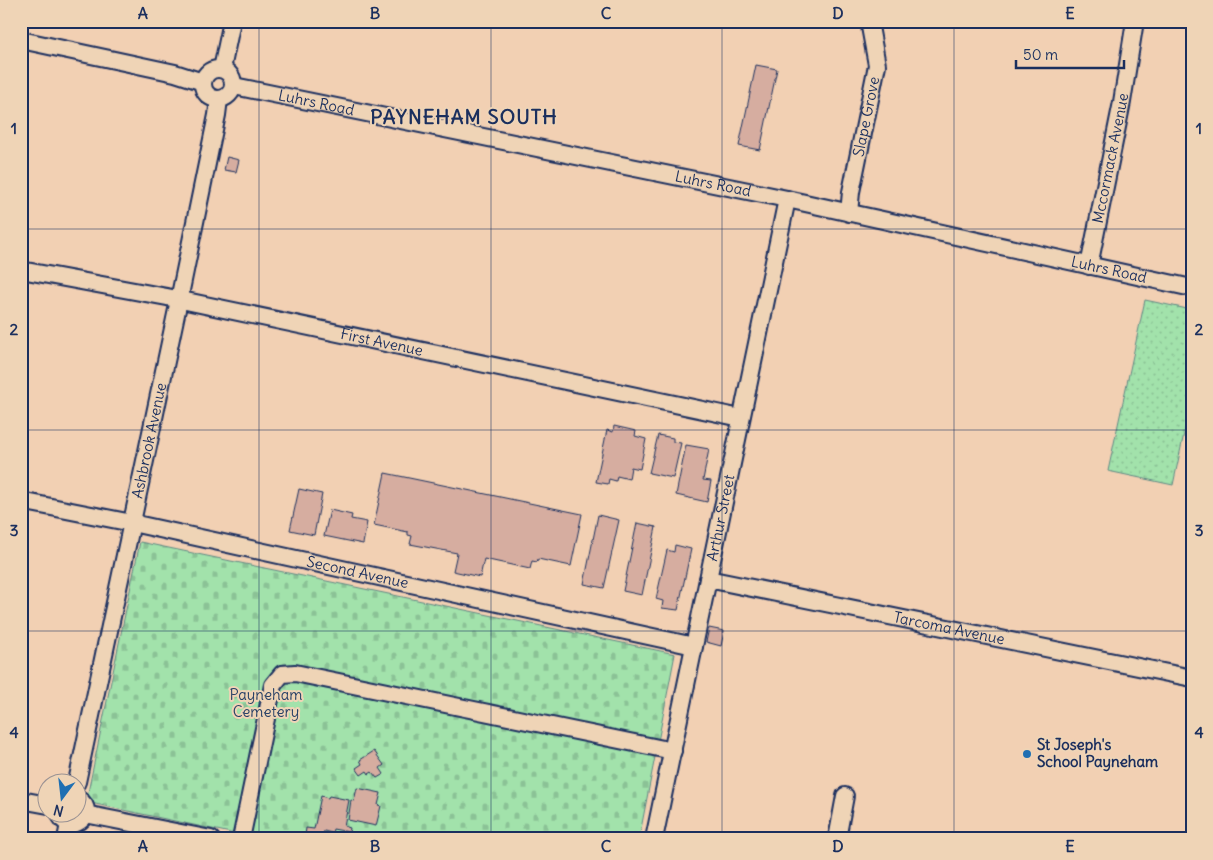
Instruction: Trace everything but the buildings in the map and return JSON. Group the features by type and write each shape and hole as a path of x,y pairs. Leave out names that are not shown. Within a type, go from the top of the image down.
{"street":[{"path":"222,69 232,21"},
{"name":"Slape Grove","path":"849,213 851,192 877,64 868,21"},
{"name":"Mccormack Avenue","path":"1089,266 1122,102 1135,21"},
{"path":"21,40 175,73 203,82"},
{"path":"213,69 222,69 231,75 234,86 228,96 219,99 208,96 203,82 208,72 213,69"},
{"name":"Luhrs Road","path":"234,86 787,199 1192,288"},
{"name":"Ashbrook Avenue","path":"79,772 179,300 219,99"},
{"name":"Arthur Street","path":"654,839 787,199"},
{"name":"First Avenue","path":"21,270 179,300 741,418"},
{"name":"Second Avenue","path":"21,501 132,523 694,646"},
{"name":"Tarcoma Avenue","path":"708,580 1192,678"},
{"path":"241,839 273,685 282,674 295,673 672,751"},
{"path":"837,839 845,796"},
{"path":"21,800 38,803"},
{"path":"88,814 211,839"},
{"path":"65,825 80,822"}],"green space":[{"path":"1145,300 1192,310 1192,396 1173,485 1108,471"},
{"name":"Payneham Cemetery","path":"140,542 675,654 639,839 259,839 88,802 88,792"}],"place":[{"name":"St Joseph's School Payneham","path":"1027,754"}],"district":[{"name":"PAYNEHAM SOUTH","path":"464,117"}]}
